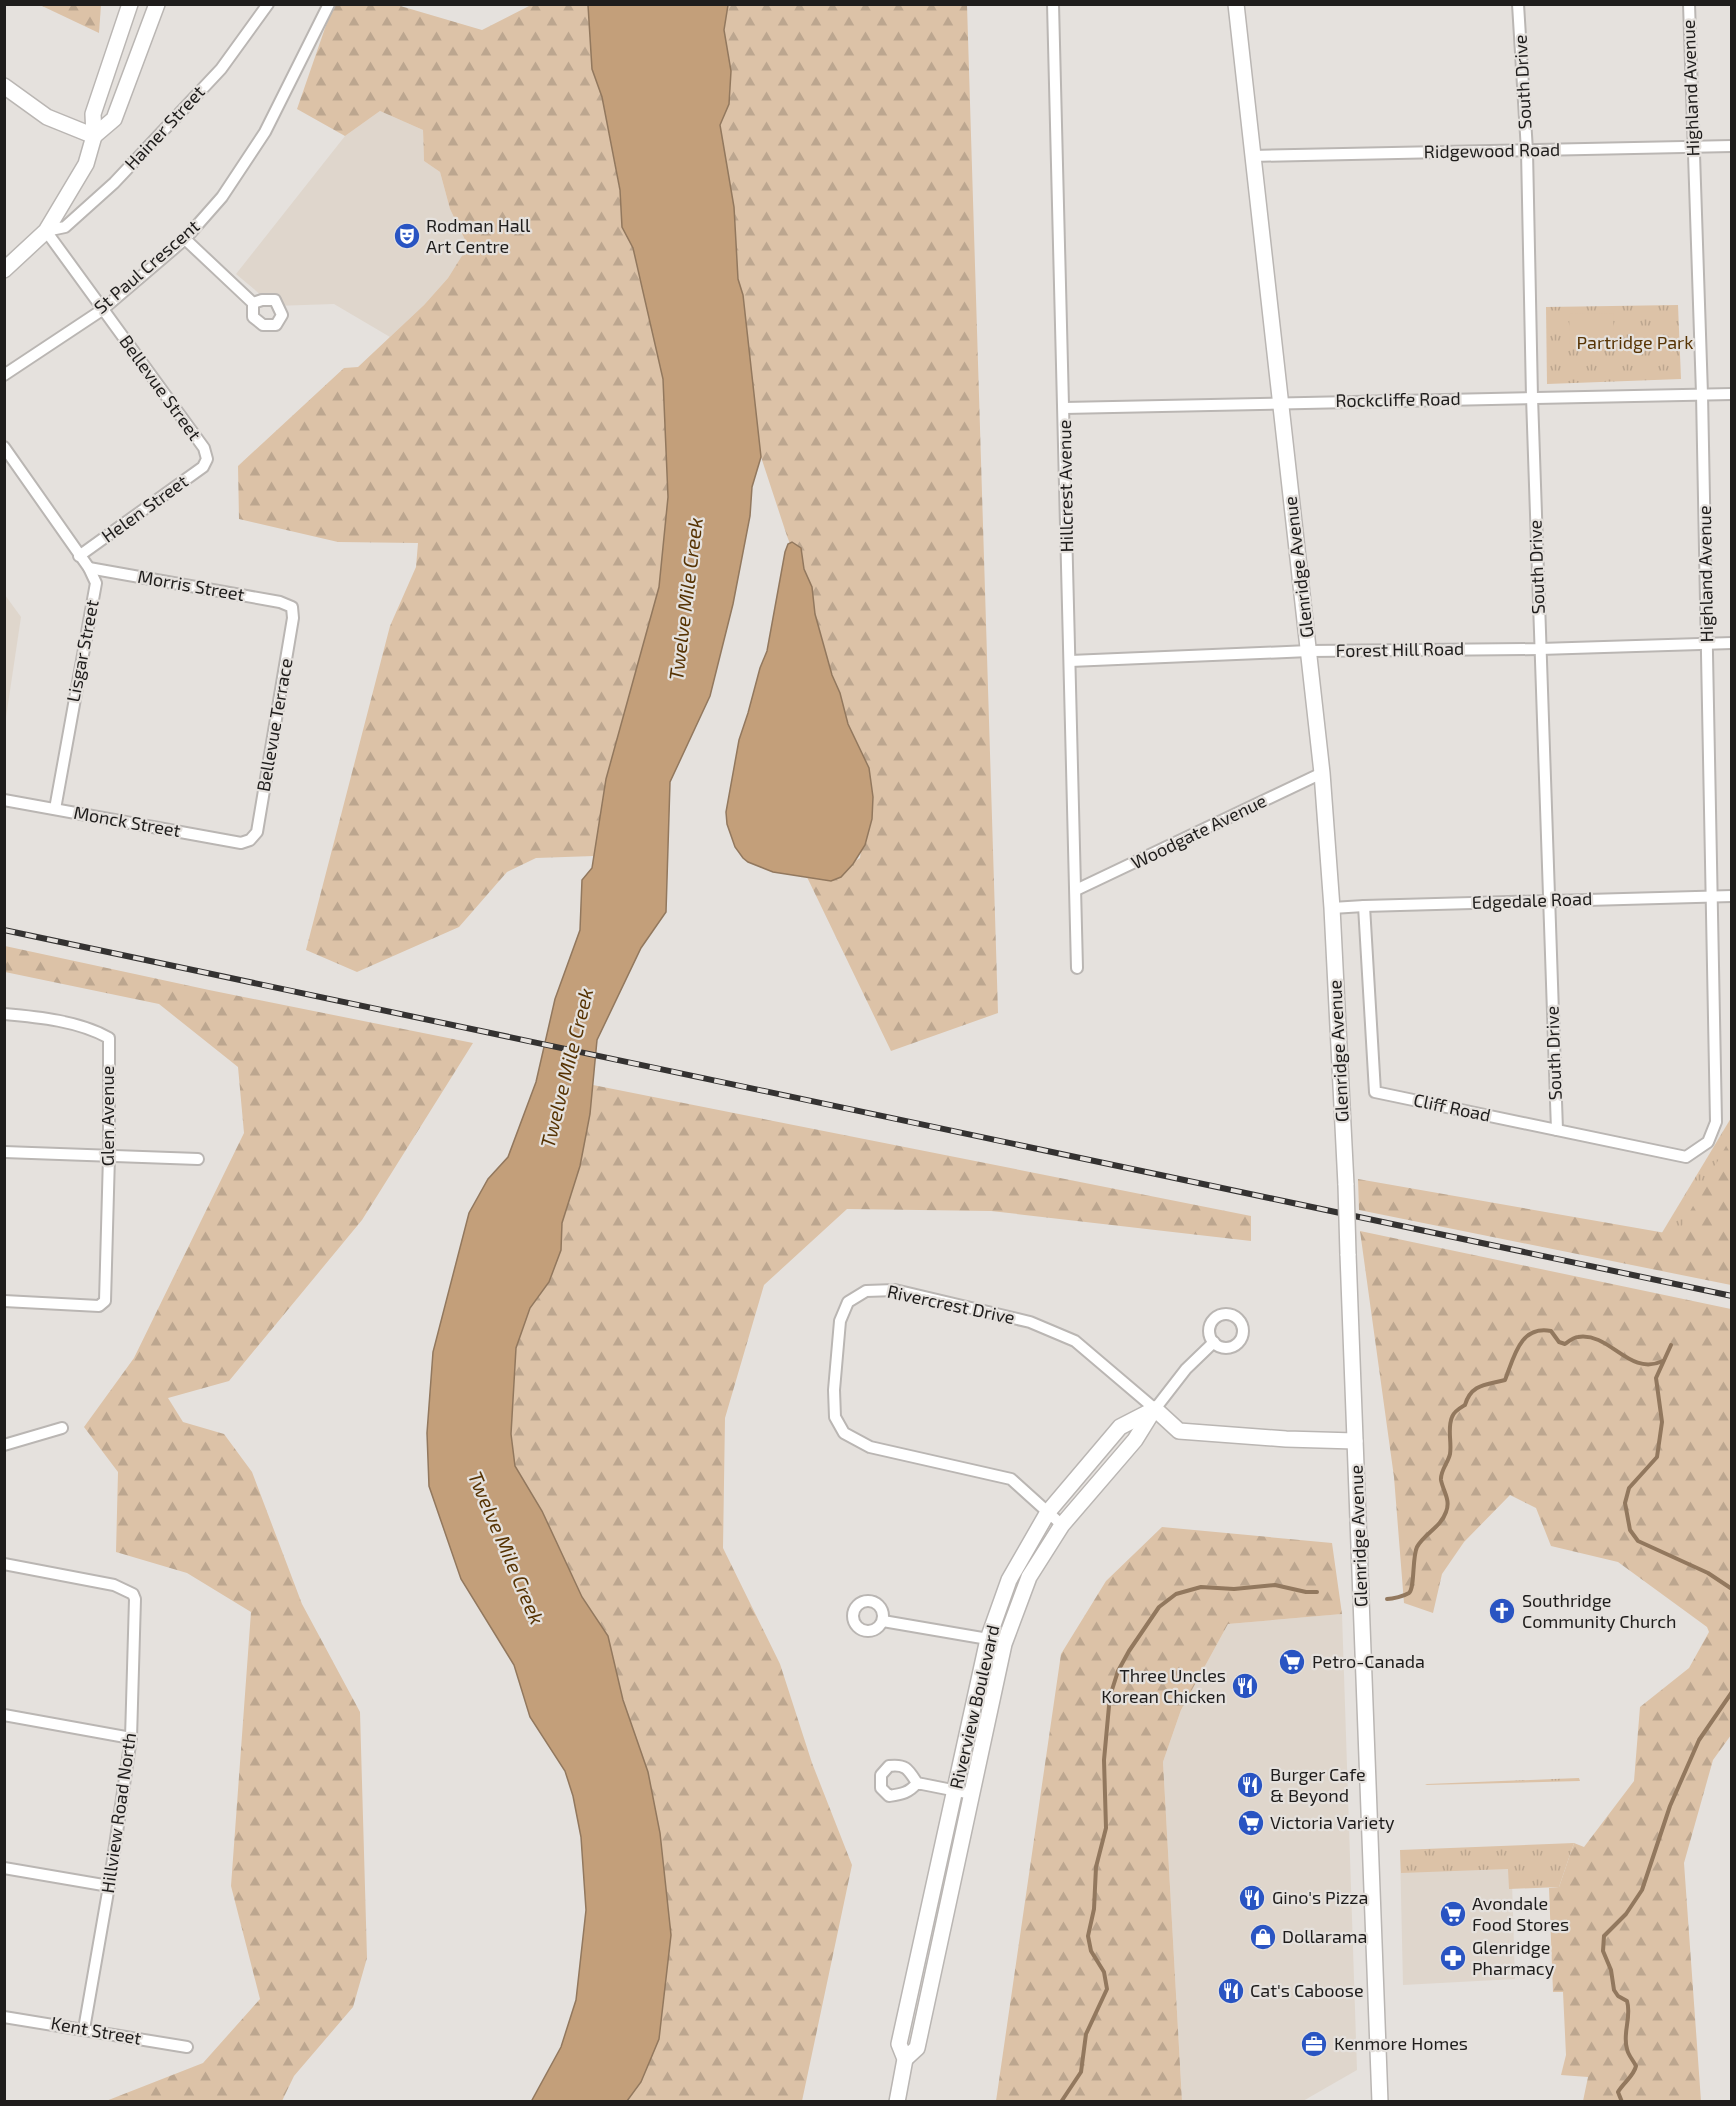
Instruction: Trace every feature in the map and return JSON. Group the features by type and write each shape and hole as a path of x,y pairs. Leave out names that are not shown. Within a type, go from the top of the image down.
{"main road":[{"path":"4,270 46,231 86,164 94,136 93,114 130,4"},
{"path":"94,136 114,119 157,4"},
{"name":"Glenridge Avenue","path":"1236,4 1322,773 1332,908 1346,1185 1380,2102"},
{"path":"4,86 47,117 94,136"},
{"path":"1155,1408 1179,1431 1286,1439 1355,1441"},
{"name":"Riverview Boulevard","path":"897,2102 905,2059 899,2044 988,1639 1009,1580 1048,1512 1120,1427 1155,1408"},
{"name":"Riverview Boulevard","path":"905,2059 917,2048 1004,1644 1029,1576 1062,1525 1134,1440 1155,1408"},
{"path":"920,1950 938,1954"}],"street":[{"name":"Hainer Street","path":"46,231 65,227 114,183 221,69 268,4"},
{"name":"St Paul Crescent","path":"4,375 102,310 185,239 222,196 265,132 329,4"},
{"name":"Hillcrest Avenue","path":"1053,4 1077,968"},
{"name":"South Drive","path":"1518,4 1527,151 1532,397 1557,1130"},
{"name":"Highland Avenue","path":"1689,4 1702,394 1716,1122 1708,1142"},
{"name":"Ridgewood Road","path":"1252,156 1731,146"},
{"name":"Bellevue Street","path":"46,231 204,448 207,459"},
{"path":"185,239 253,303"},
{"name":"Rockcliffe Road","path":"1064,408 1731,394"},
{"path":"4,447 79,556 90,568"},
{"name":"Helen Street","path":"79,556 203,467 207,459"},
{"name":"Morris Street","path":"90,568 280,602 292,607"},
{"name":"Lisgar Street","path":"55,809 96,583 90,568"},
{"name":"Bellevue Terrace","path":"250,840 257,832 293,618 292,607"},
{"name":"Forest Hill Road","path":"1070,661 1309,651 1540,649 1731,643"},
{"name":"Woodgate Avenue","path":"1076,891 1322,773"},
{"name":"Monck Street","path":"4,800 241,843 250,840"},
{"name":"Edgedale Road","path":"1332,908 1731,896"},
{"name":"Cliff Road","path":"1364,906 1375,1092 1686,1156 1708,1142"},
{"name":"Glen Avenue","path":"4,1014 39,1017 96,1031 109,1038 105,1301 99,1305 4,1301"},
{"path":"4,1152 198,1159"},
{"name":"Rivercrest Drive","path":"1062,1525 1011,1479 870,1447 844,1433 835,1417 834,1390 840,1321 848,1302 866,1291 895,1290 1030,1322 1075,1341 1155,1408"},
{"path":"1155,1408 1186,1369 1214,1342"},
{"path":"4,1445 62,1428"},
{"name":"Hillview Road North","path":"4,1564 114,1585 134,1596 131,1738 109,1886 84,2029"},
{"path":"883,1621 988,1639 1004,1644"},
{"path":"4,1715 131,1738"},
{"path":"917,1783 972,1794"},
{"path":"4,1868 109,1886"},
{"name":"Kent Street","path":"4,2017 187,2047"}],"shaded area":[{"path":"380,111 423,130 424,161 440,172 450,209 468,246 448,278 424,305 390,337 334,304 274,306 236,274 345,136"},
{"path":"5,595 21,617 5,724"},
{"path":"1342,1614 1357,2070 1303,2101 1182,2101 1163,1762 1181,1710 1228,1624"},
{"path":"1400,1850 1401,1854 1511,1850 1515,1979 1403,1985"}],"green space":[{"path":"40,5 101,5 99,33"},
{"path":"333,5 397,5 482,30 531,5 588,5 592,69 602,97 620,192 622,227 633,248 663,379 668,497 659,587 606,779 594,856 536,858 507,872 459,927 357,972 306,950 390,626 416,567 418,543 338,542 239,519 238,466 344,368 358,367 424,305 448,278 468,246 450,209 440,172 424,161 423,130 380,111 345,136 297,109"},
{"path":"728,5 967,5 998,1013 891,1051 806,875 834,875 860,858 862,842 810,595 787,536 761,457 743,295 738,279 734,207 720,125 729,104 731,71 724,30"},
{"name":"Partridge Park","path":"1678,305 1681,379 1547,384 1546,307"},
{"path":"1613,313 1614,342 1570,344 1569,314"},
{"path":"5,946 473,1043 362,1220 229,1381 168,1398 183,1422 224,1434 252,1472 302,1604 360,1712 367,1958 353,2007 294,2076 282,2101 106,2101 203,2063 260,1999 231,1886 251,1612 187,1573 116,1552 118,1472 84,1427 134,1358 244,1133 238,1067 159,1004 5,972"},
{"path":"593,1085 1251,1216 1251,1241 991,1211 847,1209 764,1285 725,1418 723,1548 780,1664 812,1763 852,1865 802,2101 627,2101 641,2082 623,1700 608,1636 582,1597 542,1511 515,1466 511,1434 516,1348 530,1308 549,1282 561,1250 562,1223 580,1166"},
{"path":"1731,1118 1731,1268 1651,1251"},
{"path":"1731,1137 1731,1285 1359,1210 1358,1179 1677,1235"},
{"path":"1360,1231 1731,1309 1731,1735 1713,1760 1684,1863 1701,2101 1583,2101 1588,2077 1561,2075 1566,2055 1563,1992 1553,1992 1549,1888 1559,1887 1574,1843 1584,1847 1634,1781 1640,1707 1689,1668 1709,1632 1707,1627 1618,1562 1551,1546 1536,1508 1510,1495 1464,1542 1442,1574 1433,1613 1404,1603 1394,1477"},
{"path":"1162,1527 1332,1543 1342,1614 1228,1624 1181,1710 1163,1762 1182,2101 996,2101 1061,1654 1106,1581"},
{"path":"1579,1778 1580,1781 1425,1785 1427,1784"},
{"path":"1574,1843 1559,1887 1509,1889 1508,1869 1401,1873 1400,1850"}],"water":[{"name":"Twelve Mile Creek","path":"588,5 728,5 724,30 731,71 729,104 720,125 734,207 738,279 743,295 761,457 752,487 750,516 733,604 710,696 670,782 666,912 641,948 597,1040 590,1114 580,1166 562,1223 561,1250 549,1282 530,1308 516,1348 511,1434 515,1466 542,1511 582,1597 608,1636 623,1700 648,1772 660,1833 671,1935 659,2039 641,2082 627,2101 531,2102 561,2047 576,2000 586,1910 581,1837 573,1796 565,1771 530,1717 514,1665 461,1579 429,1486 427,1433 433,1352 469,1213 488,1179 508,1157 536,1082 555,999 580,930 582,880 592,868 606,779 659,587 668,497 663,379 633,248 622,227 620,190 602,97 592,69"},
{"path":"792,542 801,548 804,569 812,587 815,614 832,675 840,693 848,724 869,768 873,797 872,819 865,845 841,877 831,881 773,872 748,862 735,847 727,824 726,812 739,740 767,651 785,552 788,544"}],"waterway":[{"path":"1387,1599 1409,1593 1417,1547 1446,1512 1447,1500 1441,1477 1450,1454 1450,1426 1453,1415 1465,1405 1475,1389 1505,1380 1515,1353 1525,1338 1540,1330 1551,1331 1559,1342 1565,1344 1576,1337 1590,1337 1640,1363 1651,1364 1663,1361"},
{"path":"1671,1345 1656,1378 1662,1422 1657,1457 1629,1488 1625,1503 1630,1530 1638,1541 1708,1573 1732,1589"},
{"path":"1061,2102 1081,2072 1086,2034 1107,1989 1104,1972 1091,1951 1088,1936 1094,1909 1096,1867 1106,1828 1104,1760 1111,1693 1118,1671 1159,1607 1176,1594 1201,1587 1234,1589 1275,1585 1306,1592 1317,1592"},
{"path":"1622,2102 1618,2092 1636,2066 1628,2053 1626,2043 1627,2001 1618,1996 1614,1990 1611,1970 1603,1951 1604,1936 1626,1914 1642,1890 1670,1806 1699,1740 1732,1692"}],"railway":[{"path":"4,930 1732,1296"}],"place":[{"name":"Rodman Hall Art Centre","path":"407,236"},
{"name":"Southridge Community Church","path":"1502,1611"},
{"name":"Petro-Canada","path":"1292,1662"},
{"name":"Three Uncles Korean Chicken","path":"1245,1686"},
{"name":"Burger Cafe & Beyond","path":"1250,1785"},
{"name":"Victoria Variety","path":"1251,1823"},
{"name":"Gino's Pizza","path":"1252,1898"},
{"name":"Avondale Food Stores","path":"1453,1914"},
{"name":"Dollarama","path":"1263,1937"},
{"name":"Glenridge Pharmacy","path":"1453,1958"},
{"name":"Cat's Caboose","path":"1231,1991"},
{"name":"Kenmore Homes","path":"1314,2044"}]}
